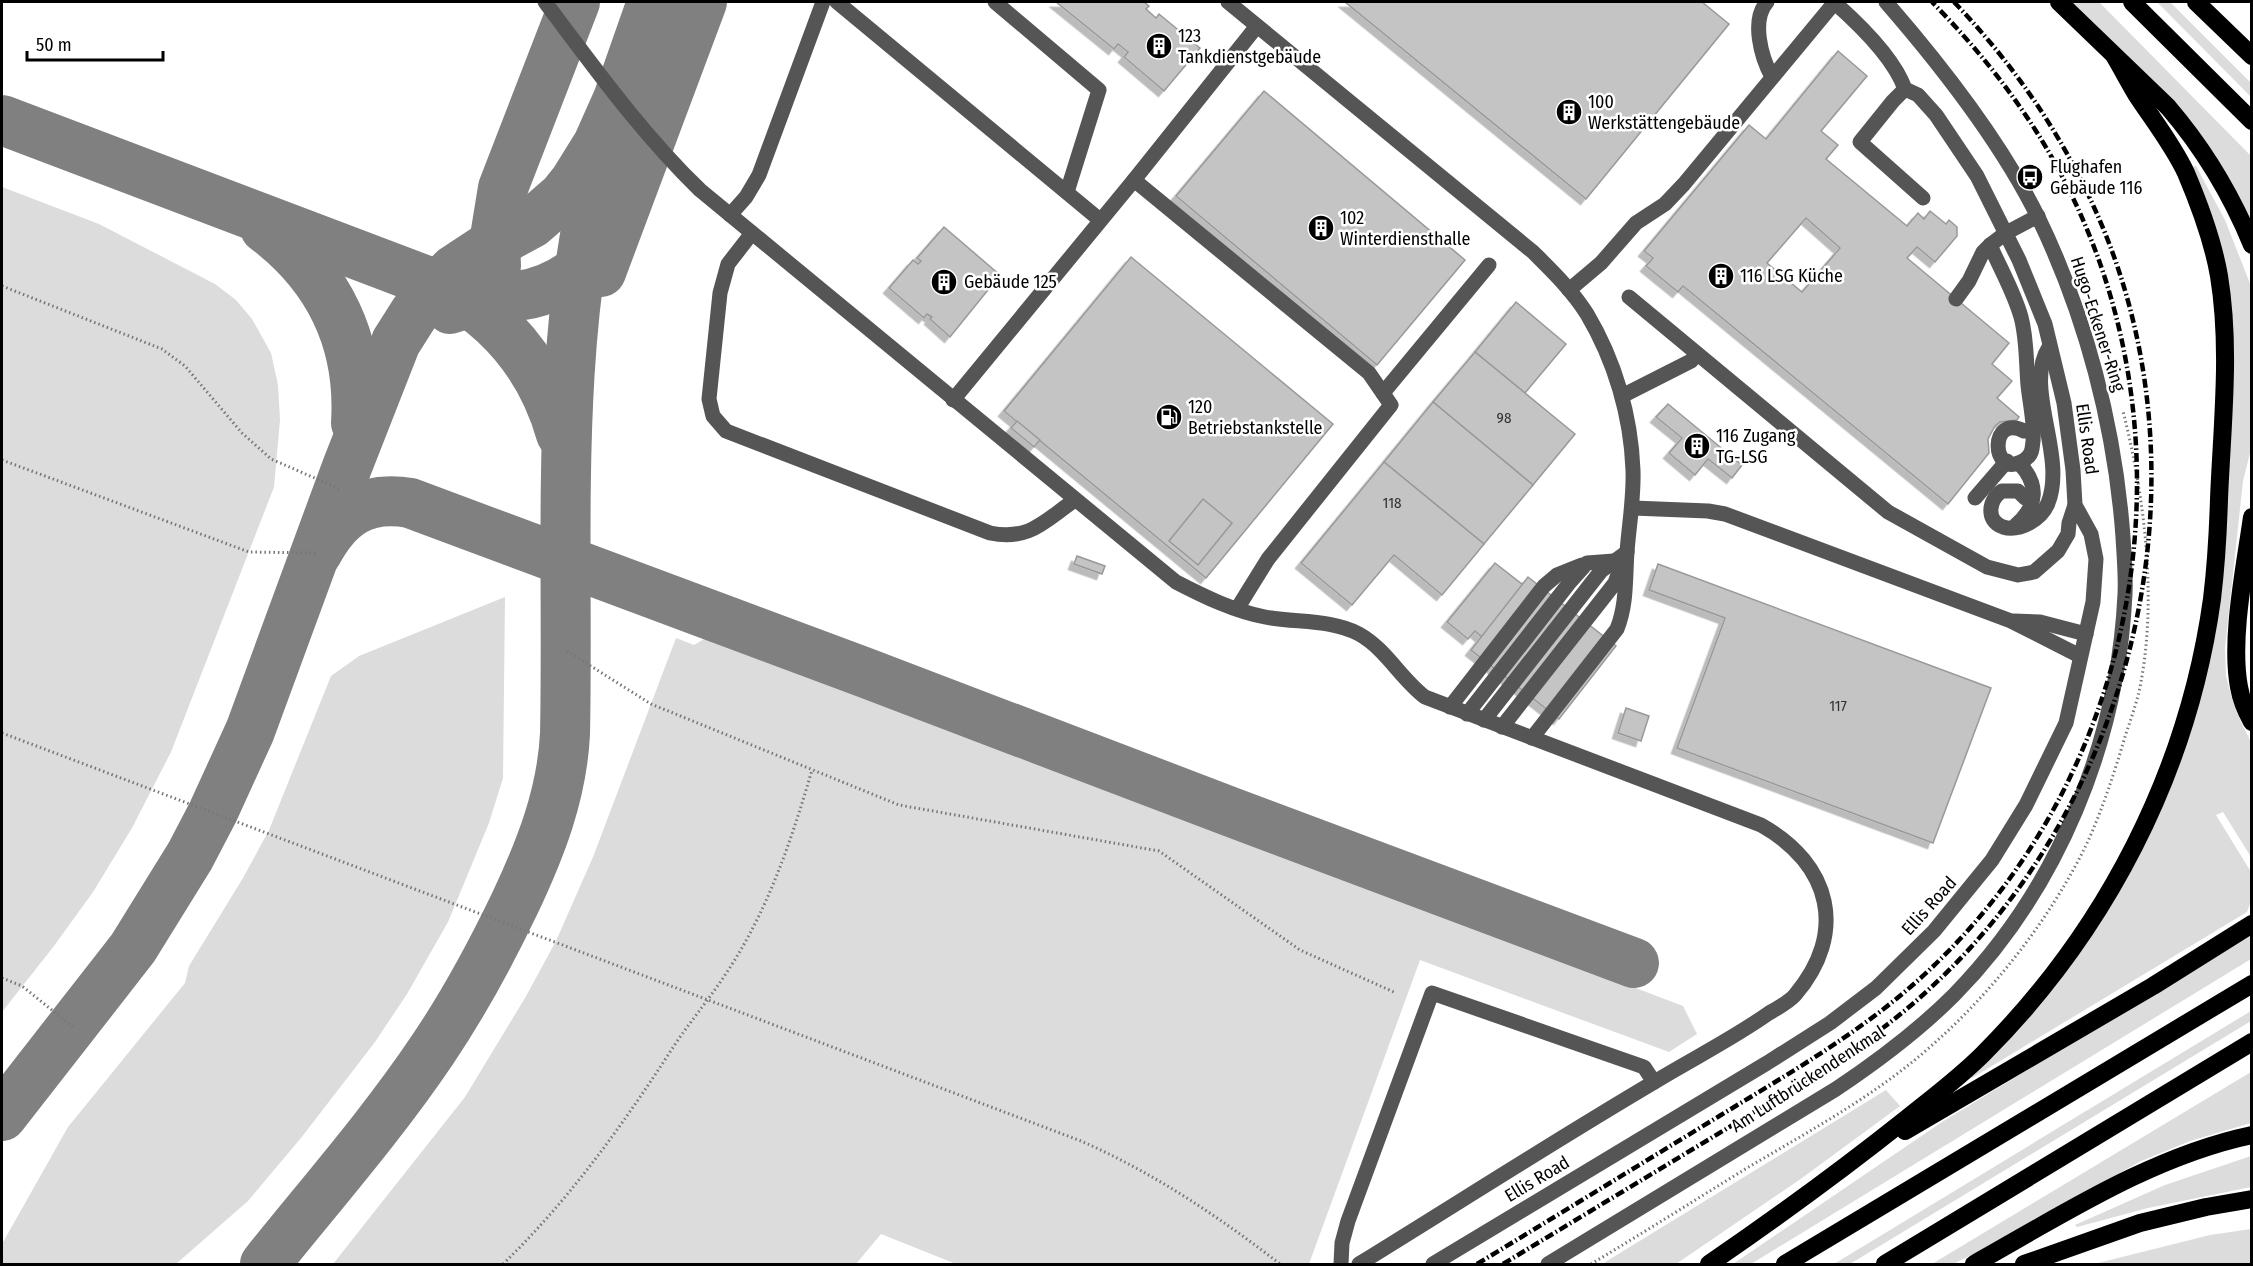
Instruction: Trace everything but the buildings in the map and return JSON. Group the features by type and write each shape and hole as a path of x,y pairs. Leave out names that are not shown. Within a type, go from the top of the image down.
{"highway":[{"path":"2059,2 2169,107 2198,143 2239,213 2252,245"},
{"path":"2132,2 2252,121"},
{"path":"2196,2 2252,56"},
{"path":"1709,1264 1855,1160 1934,1097 1983,1054 2034,998 2068,956 2126,863 2150,817 2174,755 2194,690 2205,640 2216,561 2224,371 2222,296 2210,239 2184,170 2115,57"},
{"path":"2252,518 2237,634 2237,666 2239,688 2252,722"},
{"path":"1855,1160 2143,992 2252,924"},
{"path":"1785,1264 2252,984"},
{"path":"1885,1264 2252,1042"},
{"path":"1974,1264 2139,1175 2209,1147 2252,1135"},
{"path":"2024,1264 2140,1223 2206,1207 2252,1199"}],"street":[{"path":"545,2 650,139 700,190 1176,582 1209,599 1265,617 1341,626 1359,634 1384,655 1413,688 1425,697 1761,825 1781,836 1794,848 1815,876 1827,911 1825,937 1819,960 1794,996 1761,1019 1654,1082 1359,1264"},
{"path":"730,215 746,197 759,175 823,2"},
{"path":"837,2 1100,220"},
{"path":"995,2 1099,90 1066,192"},
{"path":"1228,2 1533,252 1569,290 1587,315 1609,360 1622,396 1633,470 1633,508 1627,552 1623,614 1617,629 1532,738"},
{"path":"1569,290 1601,264 1636,223 1674,195 1834,2 1874,43 1900,75 1905,89 1860,142 1923,198"},
{"name":"Hugo-Eckener-Ring","path":"1887,3 1933,59 1980,123 2038,216 2068,287 2088,346 2102,401 2119,489 2125,591 2122,636 2110,708"},
{"path":"1760,4 1758,22 1766,66 1772,77"},
{"path":"953,400 1257,26"},
{"name":"Ellis Road","path":"1433,1264 1809,1037 1894,972 1956,906 1992,860 2038,782 2066,723 2093,602 2096,559 2091,534 2075,505 2064,403 2044,324 2006,232 1977,176 1936,115 1918,95 1905,89"},
{"path":"1134,180 1369,373 1391,405 1268,559 1238,609"},
{"path":"1956,299 1969,281 1983,252 2006,232 2038,216"},
{"path":"752,233 728,264 720,293 709,399 713,416 726,431 998,535 1024,534 1074,500"},
{"path":"1975,498 2013,462 2030,456 2032,448 2026,348 2021,318 1990,245"},
{"path":"1383,393 1489,265"},
{"path":"1629,297 1888,512 1987,567 2019,575 2034,572 2058,551 2068,534 2075,505"},
{"path":"2025,498 2018,491 2007,490 1995,495 1990,507 1996,523 2003,527 2028,524 2039,517 2051,497 2053,481 2049,428 2039,371 2049,347"},
{"path":"1622,396 1691,362 1697,354"},
{"path":"2014,527 2028,512 2034,490 2031,480 2013,462 1998,452 1996,443 2002,432 2012,428 2024,430"},
{"path":"1633,508 1708,511 1725,514 2011,621 2080,656"},
{"path":"1484,720 1600,571 1627,552"},
{"path":"1502,727 1615,582 1627,552"},
{"path":"1450,707 1544,586 1557,575 1587,563 1614,561"},
{"path":"1467,714 1587,563"},
{"path":"2011,621 2040,622 2086,634"},
{"name":"Am Luftbrückendenkmal","path":"1548,1264 1836,1089 1886,1054 1948,1000 1998,944 2021,913 2055,856 2081,798 2110,708"},
{"path":"1341,1264 1342,1243 1348,1221 1432,993 1644,1067 1654,1082"}],"path":[{"path":"2,286 162,349 185,366 242,433 271,459 340,489"},
{"path":"2,460 249,552 317,553"},
{"path":"567,651 651,704 900,805 1159,851 1300,950 1396,993"},
{"path":"2,733 1081,1141 1113,1155 1174,1191 1242,1235 1280,1264"},
{"path":"503,1264 571,1191 613,1136 691,1020 726,974 757,919 777,876 812,770"},
{"path":"2,978 22,986 73,1027"},
{"path":"1591,1264 1861,1099"}],"shaded area":[{"path":"2069,2 2099,2 2251,156 2251,224 2246,212"},
{"path":"2157,2 2170,2 2251,83 2251,97"},
{"path":"2196,166 2225,220 2251,286 2251,449 2243,481 2225,648 2226,676 2232,699 2251,742 2251,857 2223,812 2216,815 2251,872 2251,901 2247,912 1972,1078 1970,1077 2132,866 2223,562 2234,372 2191,167"},
{"path":"2,187 99,224 215,284 236,300 252,319 271,353 278,385 280,420 274,487 171,752 132,828 93,892 2,1012"},
{"path":"505,597 503,778 489,823 448,922 407,994 375,1042 301,1138 248,1201 176,1264 2,1264 2,1244 68,1127 185,983 189,966 243,878 269,830 331,676 359,656"},
{"path":"709,636 1683,1006 1697,1034 1669,1052 1420,960 1309,1264 956,1264 881,1234 856,1264 333,1264 465,1097 525,998 556,941 593,857 676,638 694,645"},
{"path":"2251,934 2251,959 1751,1264 1733,1264 1942,1122"},
{"path":"2251,1011 2251,1021 1850,1264 1834,1264"},
{"path":"2251,1072 2251,1123 2190,1141 2139,1162 2004,1239 1953,1264 1932,1264"},
{"path":"1886,1090 1900,1106 1802,1178 1676,1264 1602,1264"},
{"path":"2251,1156 2251,1187 2148,1208 2077,1227 2075,1225 2165,1185"},
{"path":"2251,1229 2251,1264 2094,1264 2210,1235"}],"taxiway":[{"path":"496,266 495,237 503,188 575,2"},
{"path":"2,1116 133,948 190,856 213,812 250,731 347,467 396,342 427,297 454,270 495,243 532,223 563,196 575,181 598,144 618,99 652,2"},
{"path":"601,272 702,2"},
{"path":"2,120 448,289 487,317 519,350 544,389 561,434"},
{"path":"265,1264 372,1132 444,1032 477,978 506,922 549,820 560,778 565,734 567,443 570,370 576,298 587,226 602,155"},
{"path":"265,228 288,247 307,268 324,290 337,314 347,339 353,365 356,423"},
{"path":"450,309 476,302 541,291 572,275 598,252"},
{"path":"317,553 334,528 354,510 379,502 410,503 1634,963"}],"railway":[{"path":"1477,1264 1821,1053 1869,1020 1915,983 1992,902 2053,810 2098,711 2126,605 2137,497 2130,388 2106,281 2063,178 2050,154 2020,107 1987,63 1932,2"},
{"path":"1503,1264 1856,1048 1925,993 1996,918 2054,833 2100,741 2131,643 2148,542 2150,439 2137,337 2107,238 2078,173 2042,112 2001,55 1954,2"}],"place":[{"name":"123 Tankdienstgebäude","path":"1159,46"},
{"name":"100 Werkstättengebäude","path":"1569,112"},
{"name":"Flughafen Gebäude 116","path":"2030,177"},
{"name":"102 Winterdiensthalle","path":"1321,228"},
{"name":"116 LSG Küche","path":"1721,276"},
{"name":"Gebäude 125","path":"944,282"},
{"name":"120 Betriebstankstelle","path":"1169,417"},
{"name":"116 Zugang TG-LSG","path":"1697,446"}]}
